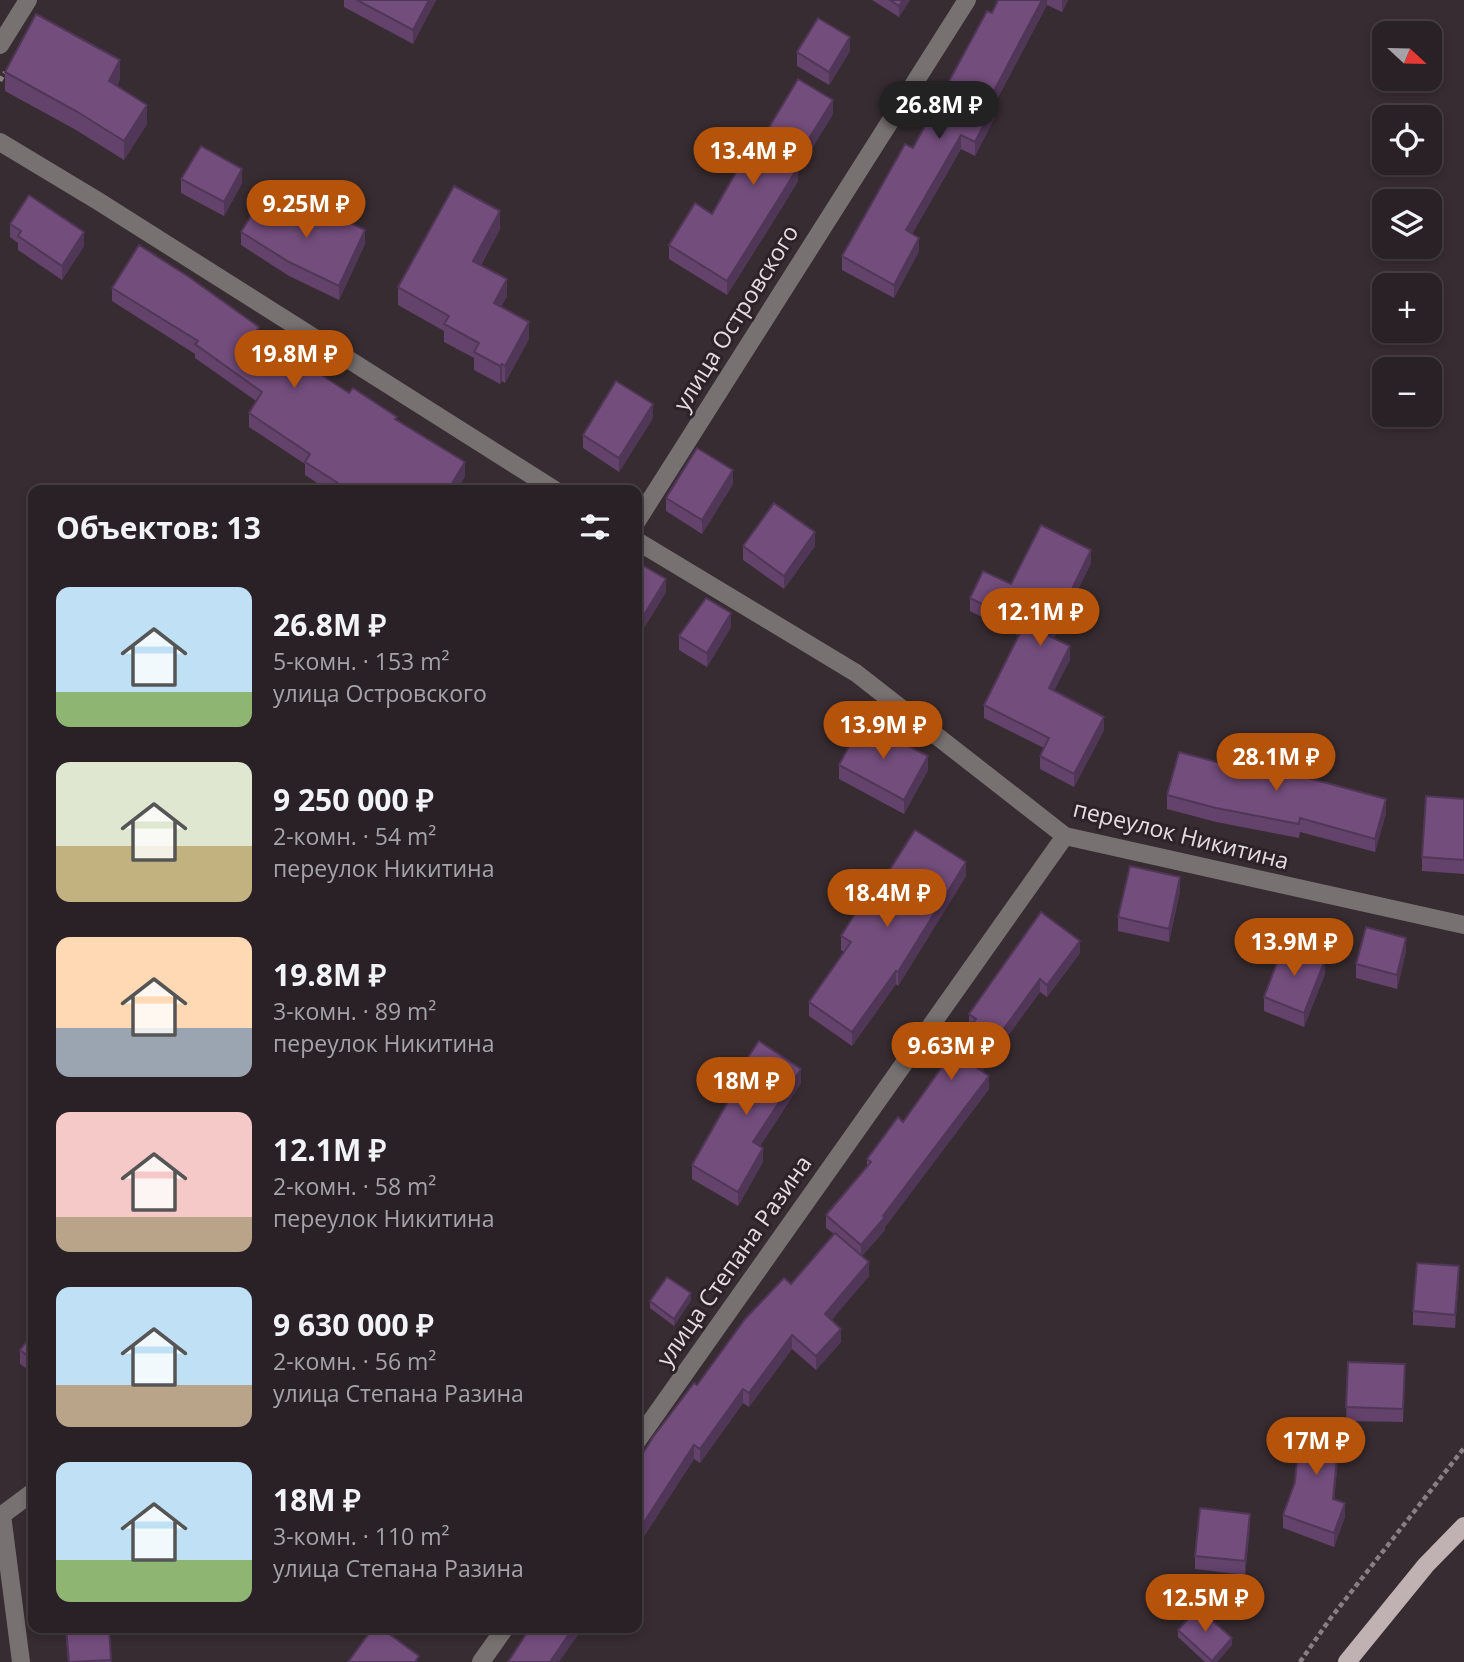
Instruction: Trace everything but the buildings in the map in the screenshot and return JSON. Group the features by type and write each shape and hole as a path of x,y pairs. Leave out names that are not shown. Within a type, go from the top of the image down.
{"main road":[{"path":"1347,1662 1426,1565 1464,1526"}],"street":[{"path":"0,45 28,0"},
{"name":"улица Островского","path":"642,513 967,0"},
{"path":"0,142 547,485"},
{"name":"переулок Никитина","path":"642,544 856,673 1065,836 1464,925"},
{"name":"улица Степана Разина","path":"642,1434 1065,836"},
{"path":"21,1662 2,1516 28,1496"},
{"path":"481,1662 501,1633"}],"path":[{"path":"1300,1662 1330,1619 1464,1448"}]}
